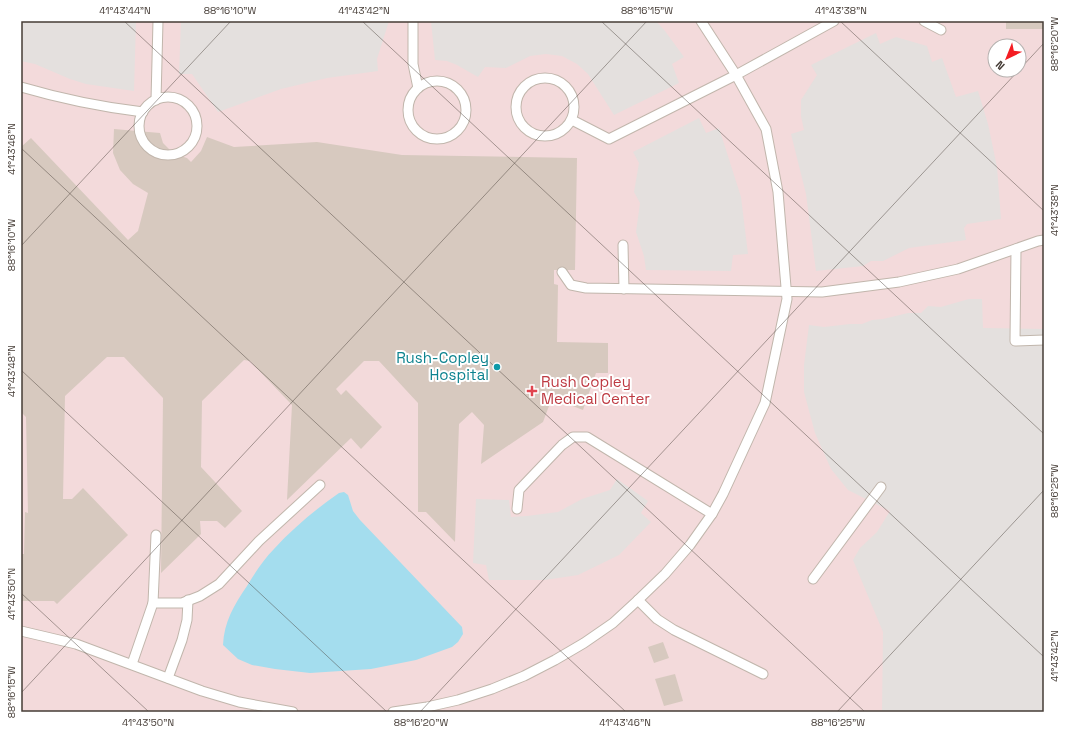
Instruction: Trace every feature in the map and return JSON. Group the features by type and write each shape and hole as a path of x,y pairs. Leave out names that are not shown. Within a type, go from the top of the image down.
{"lane":[{"path":"156,100 158,21"},
{"path":"413,21 413,64 418,88 408,105 408,115 411,124 418,132 426,137 436,139 446,138 454,133 461,126 464,118 465,109 459,92 444,82 426,83 418,88"},
{"path":"393,712 427,707 458,700 492,689 524,676 555,660 584,643 613,623 665,574 690,545 712,514 723,494 764,403 787,299 778,192 766,128 736,75 701,21"},
{"path":"572,120 609,139 736,75 834,21"},
{"path":"924,21 941,30"},
{"path":"543,78 553,79 570,91 574,100 572,120 559,133 550,136 541,136 533,133 525,128 520,121 517,112 519,95 525,86 534,81 543,78"},
{"path":"21,87 59,98 110,108 143,112"},
{"path":"166,97 175,98 184,102 191,108 197,126 195,136 191,144 175,154 156,152 149,147 143,139 140,130 140,121 143,112 148,105 156,100 166,97"},
{"path":"562,272 571,285 586,288 822,292 899,282 958,269 1044,240"},
{"path":"623,245 624,289"},
{"path":"1016,249 1015,341 1044,340"},
{"path":"517,509 519,490 562,445 573,437 586,437 712,514"},
{"path":"153,603 182,603 200,596 219,584 258,541 320,485"},
{"path":"813,579 881,487"},
{"path":"132,664 153,603 156,535"},
{"path":"168,678 182,640 187,620 188,600"},
{"path":"638,600 657,619 674,630 763,674"},
{"path":"21,631 76,644 202,691 240,702 293,712"}],"shaded area":[{"name":"Rush Copley Medical Center","path":"21,21 1044,21 1044,712 21,712"},
{"path":"21,21 136,21 134,91 86,84 35,64 21,61"},
{"path":"181,21 389,21 377,59 378,71 327,78 281,89 218,112 192,74 179,74"},
{"path":"431,21 656,21 684,57 672,64 679,83 614,115 588,74 577,64 562,56 546,54 530,56 506,68 485,67 478,77 447,61 435,60"},
{"path":"876,33 880,44 896,37 927,46 932,62 942,58 956,97 978,91 988,124 997,167 1001,219 967,224 964,228 966,240 909,248 883,261 871,261 863,266 816,271 806,194 791,134 804,130 801,116 801,100 817,75 811,65"},
{"path":"699,118 706,133 719,128 741,197 748,254 733,255 731,271 646,270 644,256 636,232 640,203 634,192 639,163 633,152"},
{"path":"969,299 982,299 983,328 1044,329 1044,712 882,712 883,632 853,560 860,548 877,532 890,511 848,490 831,469 815,433 804,392 804,365 809,325 824,327 862,324 872,320 908,313 921,313 928,306 941,307"},
{"path":"617,479 648,501 641,513 651,522 619,555 578,575 545,580 489,580 486,565 473,563 476,499 509,500 511,517 558,512 582,499 610,490"}],"water":[{"path":"344,492 348,495 353,511 360,520 462,627 463,634 458,642 452,647 416,660 371,669 310,673 252,665 238,659 223,645 225,629 234,607 242,593 256,571 281,541 322,506 339,493"}],"building":[{"path":"1006,21 1044,21 1044,29 1006,29"},
{"name":"Rush-Copley Hospital","path":"114,129 160,133 163,143 174,154 187,158 191,162 201,151 207,137 234,147 317,142 402,155 577,158 575,270 554,270 554,284 558,285 557,342 608,343 608,373 596,373 583,410 552,398 543,422 481,464 484,425 472,412 459,424 455,542 426,512 418,512 418,403 379,361 364,361 336,389 341,395 346,390 382,427 361,449 351,438 287,500 292,405 250,361 244,360 202,401 201,467 242,511 225,528 217,521 200,521 201,534 161,573 163,398 124,357 107,357 65,396 63,499 72,499 83,488 128,535 57,604 54,601 21,601 25,512 28,513 26,417 21,412 21,147 31,138 128,240 138,231 148,193 133,184 120,170 113,153"},
{"path":"663,642 669,658 654,663 648,647"},
{"path":"675,674 683,701 664,706 655,679"}],"place":[{"name":"Rush-Copley Hospital","path":"497,367"},
{"name":"Rush Copley Medical Center","path":"532,391"}]}
